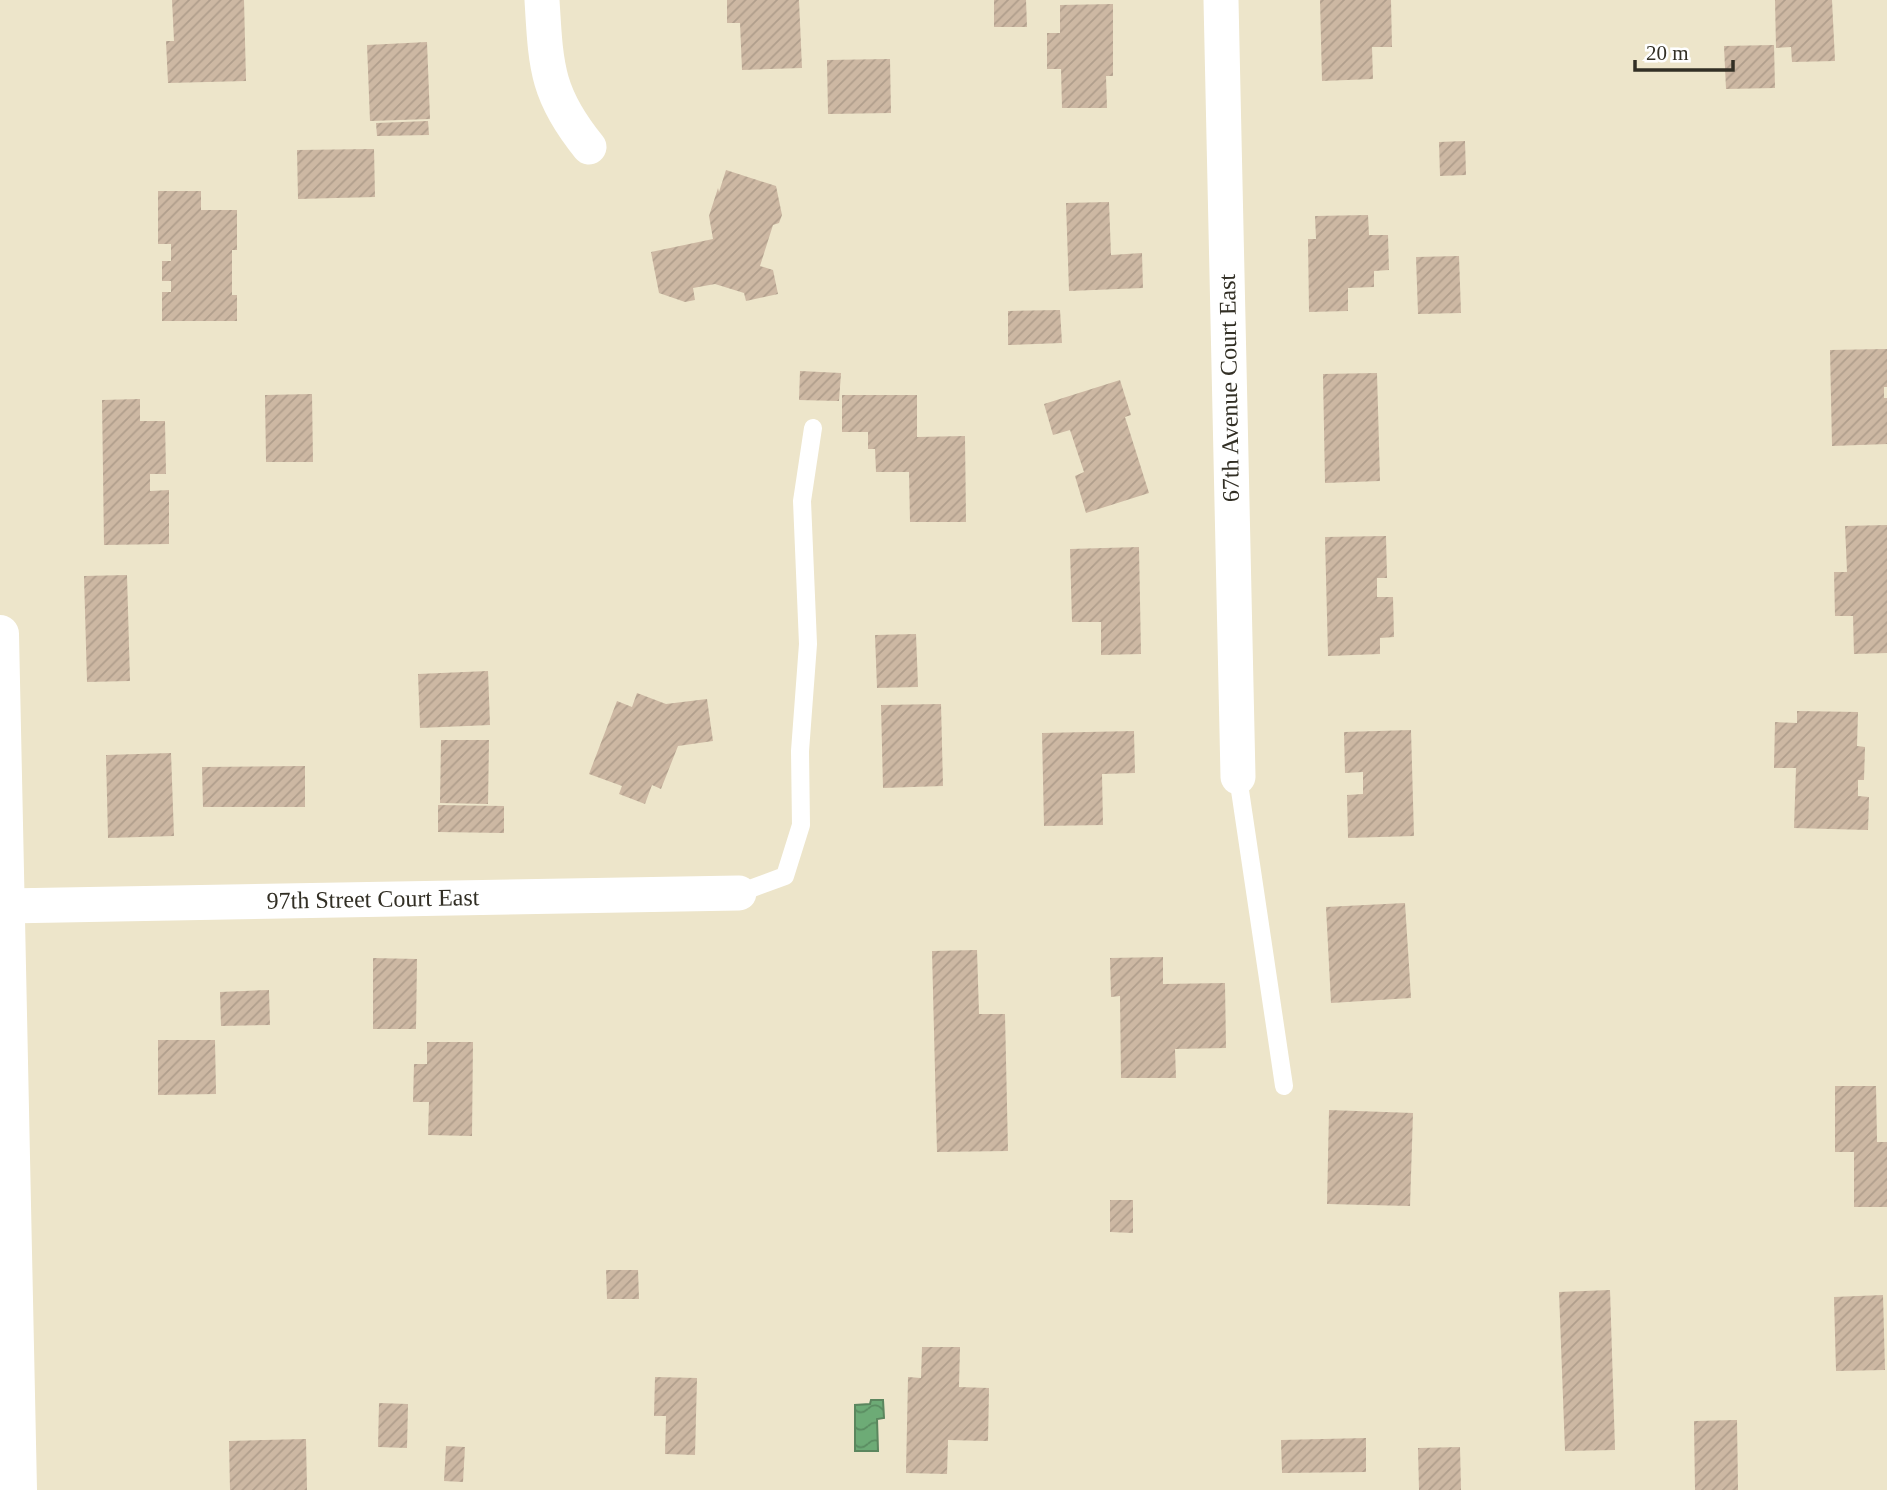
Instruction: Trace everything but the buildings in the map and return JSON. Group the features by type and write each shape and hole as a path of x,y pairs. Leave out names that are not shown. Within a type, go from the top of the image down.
{"street":[{"path":"542,0 545,52 553,89 573,127 589,147"},
{"name":"67th Avenue Court East","path":"1221,0 1238,777"},
{"path":"0,634 18,1490"},
{"name":"97th Street Court East","path":"6,906 739,893"}],"lane":[{"path":"739,893 785,876 801,825 800,751 808,643 802,501 813,428"},
{"path":"1238,777 1284,1086"}],"water":[{"path":"871,1400 883,1400 884,1418 877,1419 878,1451 855,1451 855,1405 870,1404"}]}
